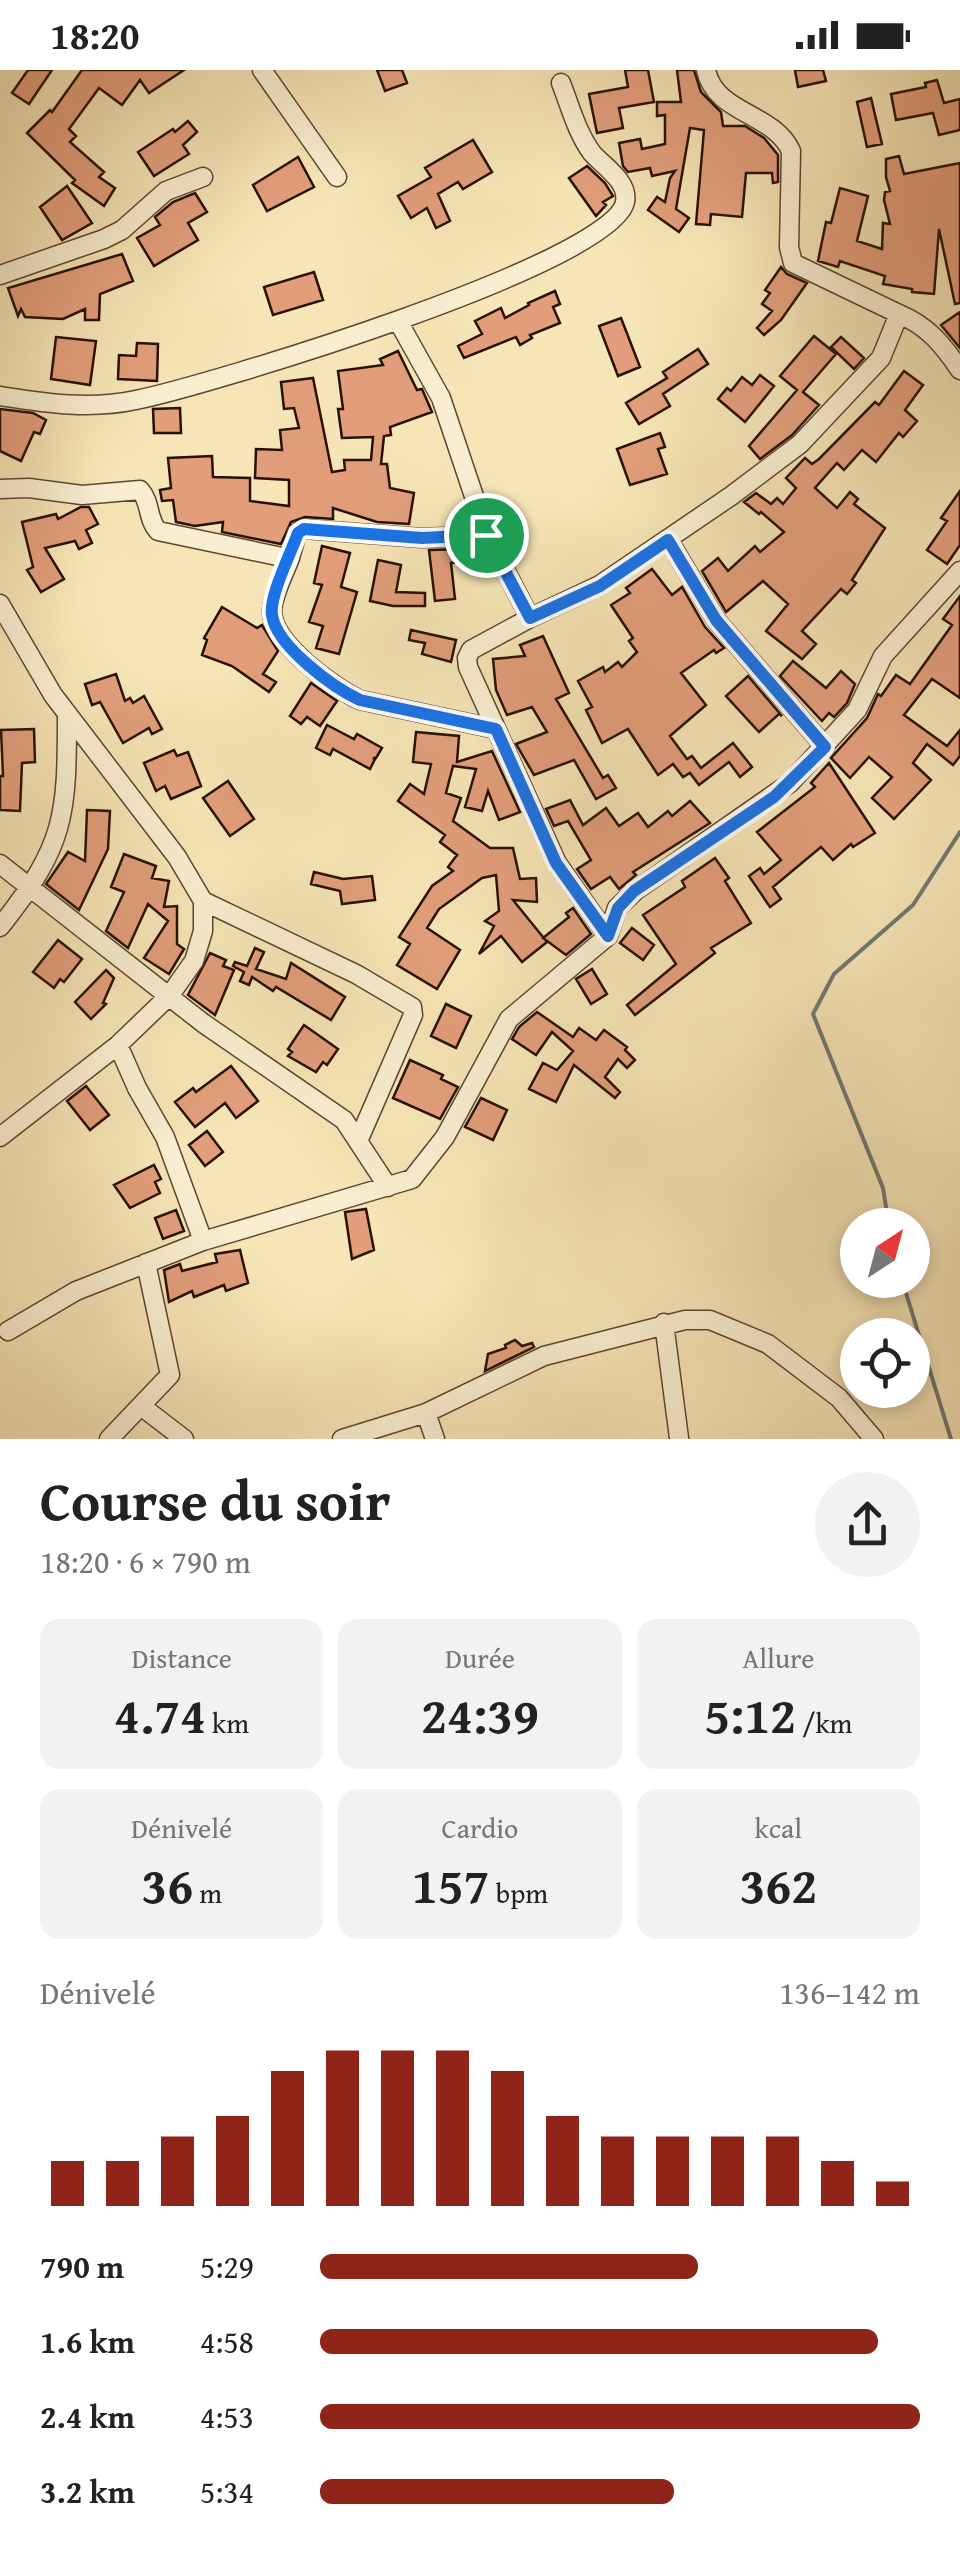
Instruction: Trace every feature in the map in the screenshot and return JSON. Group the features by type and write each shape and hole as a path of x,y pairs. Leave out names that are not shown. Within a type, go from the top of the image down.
{"street":[{"path":"262,70 337,177"},
{"path":"706,70 708,82 718,97 786,140 792,168 792,263 918,322 931,332 960,370"},
{"path":"0,396 93,407 137,400 326,347 577,246 615,218 625,203 624,192 618,179 584,140 560,83"},
{"path":"0,275 104,239 122,230 166,191 202,177"},
{"path":"608,936 556,863 467,658 471,650 530,618 600,586 800,444 881,358 899,314"},
{"path":"398,320 442,398 486,535 530,618"},
{"path":"0,488 82,496 140,490 146,497 150,523 158,531 290,558"},
{"path":"486,535 422,538 304,529 298,533 273,603 272,617 310,667 344,693 360,700 496,729"},
{"path":"668,540 716,620 825,747"},
{"path":"8,1331 76,1291 146,1262 203,1241 412,1179 445,1137 509,1018 608,936 618,908 634,891 774,797 825,747 857,710 882,656 960,571"},
{"path":"0,604 67,713 176,857 203,900 356,974 412,1007 413,1015 359,1139"},
{"path":"0,927 32,887 58,836 65,812 67,713"},
{"path":"0,864 204,1023 344,1120 388,1187"},
{"path":"0,1137 118,1046 170,995 194,960 203,931 203,900"},
{"path":"118,1046 165,1137 203,1241"},
{"path":"109,1439 170,1375 146,1262"},
{"path":"342,1439 426,1413 544,1356 664,1323 710,1320 768,1344 839,1398 874,1439"},
{"path":"664,1323 680,1439"},
{"path":"141,1406 184,1439"},
{"path":"426,1413 436,1439"}],"building":[{"path":"28,70 52,70 29,104 12,93"},
{"path":"82,70 184,70 149,93 140,80 122,105 99,88 69,129 76,136 70,142 104,172 99,177 115,188 104,206 72,183 75,180 27,133 52,112"},
{"path":"377,70 402,70 407,83 385,91"},
{"path":"625,70 648,70 654,102 619,108 623,128 597,133 589,94 628,87"},
{"path":"677,70 694,70 701,92 721,112 723,126 745,126 764,138 778,155 778,182 773,183 772,173 746,173 742,217 711,214 710,225 696,224 704,130 690,128 676,209 689,218 679,232 648,210 657,197 665,202 675,171 652,176 650,168 628,172 619,143 640,139 642,149 665,144 665,115 657,116 657,102 681,102"},
{"path":"795,70 823,70 826,81 798,87"},
{"path":"937,80 944,103 960,99 960,130 939,135 933,113 896,120 891,94 926,87 925,83"},
{"path":"871,98 882,144 867,147 857,102"},
{"path":"188,121 197,132 183,145 189,154 154,176 138,152"},
{"path":"473,140 492,172 463,189 458,182 438,194 450,221 436,228 427,208 411,218 398,196 431,177 425,168"},
{"path":"899,156 904,174 960,163 960,303 955,304 939,229 934,294 883,284 885,276 840,261 838,267 818,261 826,222 831,223 840,188 868,196 857,241 882,249 883,223 890,224 884,200 885,192 890,191 886,159"},
{"path":"298,157 314,187 267,211 253,185"},
{"path":"587,166 613,196 603,202 606,205 596,216 569,178"},
{"path":"67,186 92,223 62,240 40,207"},
{"path":"195,193 207,212 188,223 198,240 154,266 137,238 160,225 155,217 173,202"},
{"path":"122,254 133,281 100,294 99,320 85,320 85,309 63,319 25,317 21,309 18,316 8,288"},
{"path":"781,267 807,283 781,320 764,335 757,328 772,311 762,304 770,293 765,290"},
{"path":"314,272 323,300 273,315 264,287"},
{"path":"555,291 560,304 553,307 560,323 530,335 532,338 520,345 516,337 464,358 458,346 482,334 475,321 501,308 505,318"},
{"path":"960,312 960,348 941,325"},
{"path":"621,318 640,367 618,376 599,326"},
{"path":"814,336 836,354 803,392 819,405 792,435 760,459 749,446 797,390 780,376"},
{"path":"56,337 96,341 90,385 51,379"},
{"path":"841,337 864,358 854,369 831,347"},
{"path":"137,343 158,344 157,381 118,379 119,355 136,356"},
{"path":"698,349 708,364 663,394 670,406 639,424 626,403 667,378 663,372"},
{"path":"398,351 432,412 390,427 391,435 384,436 381,464 387,464 390,488 414,493 409,524 377,522 333,508 333,519 305,517 291,522 281,544 222,532 223,522 195,526 176,522 173,500 162,501 160,490 171,488 168,458 212,456 213,477 250,478 250,501 289,506 289,480 255,478 256,449 282,450 280,430 299,428 294,408 284,409 281,382 313,378 332,472 345,470 344,460 371,460 373,437 342,438 338,371 383,365 380,359"},
{"path":"904,371 923,385 905,410 917,421 903,437 899,433 876,462 862,450 844,470 837,463 815,488 837,508 850,492 858,499 854,504 885,528 852,580 856,583 847,594 841,589 802,631 816,644 802,659 766,631 788,604 763,581 726,612 702,571 718,558 728,571 755,546 760,552 784,532 744,502 756,493 771,504 777,498 783,504 796,488 786,478 805,458 812,464 819,459 875,402 879,405"},
{"path":"760,375 774,386 745,422 718,399 742,377 752,385"},
{"path":"180,408 181,433 154,433 153,409"},
{"path":"0,409 33,413 46,420 40,434 34,432 21,461 0,451"},
{"path":"660,433 665,447 658,449 667,474 630,485 617,449"},
{"path":"960,491 960,545 947,564 927,550 947,521 941,518"},
{"path":"89,507 98,524 86,530 92,543 79,549 75,541 45,548 64,579 41,592 27,570 33,567 22,522 56,514 58,519"},
{"path":"322,546 350,553 341,587 357,592 339,654 316,648 323,626 309,622 322,585 314,583"},
{"path":"464,549 465,562 451,563 455,599 435,601 429,550"},
{"path":"378,560 401,565 396,592 425,593 425,606 370,601"},
{"path":"652,569 672,595 682,587 705,627 724,648 716,653 714,650 681,673 706,705 670,736 687,759 692,756 701,768 733,743 752,767 740,777 729,762 699,785 690,773 683,777 673,764 658,775 628,729 602,743 586,710 592,707 578,681 603,667 605,672 618,662 622,667 637,652 629,641 633,638 611,605 630,593 626,588"},
{"path":"960,596 960,698 932,679 904,715 947,746 960,730 960,756 953,765 927,744 913,763 931,780 894,819 872,798 892,777 869,757 850,778 831,758 867,718 878,694 881,696 896,675 910,684 952,625 943,619"},
{"path":"222,607 257,628 262,625 278,651 263,674 276,682 269,692 232,666 202,655 207,640 204,638"},
{"path":"411,630 456,640 451,662 422,654 425,643 409,640"},
{"path":"543,636 569,693 556,699 603,778 608,775 616,788 596,799 574,760 534,775 516,744 547,732 532,707 507,715 496,690 493,659 525,656 520,645"},
{"path":"793,661 826,688 841,671 855,684 847,703 834,717 829,713 822,721 780,676"},
{"path":"116,674 125,701 130,698 133,703 144,696 162,729 152,734 149,728 123,743 100,702 92,705 85,684"},
{"path":"748,676 782,716 779,714 759,732 726,696"},
{"path":"311,683 337,701 320,726 307,717 301,724 290,716"},
{"path":"327,725 354,739 357,734 382,748 370,769 333,749 330,755 316,748"},
{"path":"34,729 35,762 22,763 20,811 0,810 1,730"},
{"path":"416,732 459,736 457,762 492,751 520,812 499,820 488,791 482,811 465,807 476,769 453,766 446,793 461,798 453,821 490,848 513,848 520,879 536,878 537,902 513,900 547,942 522,962 501,936 479,954 494,926 485,921 499,911 496,875 482,878 439,909 427,928 460,950 437,989 397,965 410,944 399,937 432,886 453,871 448,867 457,855 440,842 445,835 398,801 410,784 424,794 431,764 413,762"},
{"path":"174,750 177,756 188,752 201,786 171,799 165,786 156,791 144,763"},
{"path":"829,763 875,833 853,847 851,844 833,860 821,847 773,887 781,899 770,907 749,876 760,868 764,874 781,860 757,832 815,787 811,783"},
{"path":"228,781 254,819 230,836 203,798"},
{"path":"570,800 583,825 606,808 619,826 638,813 648,827 668,811 672,816 690,801 710,823 633,872 636,875 619,889 610,877 591,889 577,869 591,860 568,821 554,826 546,809"},
{"path":"87,810 110,811 108,849 79,910 46,884 68,852 85,861"},
{"path":"124,854 156,866 152,878 169,881 164,907 177,906 177,944 184,949 169,974 144,958 168,921 148,904 128,948 106,931 124,892 111,887"},
{"path":"715,858 751,923 711,948 715,953 635,1015 627,1005 676,964 643,915 685,887 682,881"},
{"path":"314,872 343,879 372,876 375,900 342,904 340,891 311,884"},
{"path":"573,908 591,934 566,955 543,938 569,917 566,913"},
{"path":"632,928 654,945 643,960 620,943"},
{"path":"58,940 82,959 64,982 60,979 54,988 33,972"},
{"path":"255,948 264,952 256,969 286,979 291,963 345,997 331,1020 276,987 273,991 252,977 249,985 240,981 244,972 233,966 235,962 247,966"},
{"path":"210,953 226,960 223,966 234,970 215,1015 188,995"},
{"path":"592,969 607,994 591,1004 576,979"},
{"path":"106,970 114,978 103,1003 106,1004 91,1019 75,1002"},
{"path":"446,1004 471,1016 456,1048 431,1036"},
{"path":"537,1012 573,1037 579,1028 596,1040 604,1030 627,1047 625,1050 635,1060 627,1068 618,1059 605,1077 620,1092 615,1098 574,1065 556,1102 529,1089 543,1063 557,1070 573,1051 552,1032 536,1055 512,1039 519,1027"},
{"path":"304,1025 338,1049 327,1065 323,1062 316,1072 288,1056 292,1052 288,1049"},
{"path":"410,1060 443,1075 441,1079 458,1087 440,1119 393,1098"},
{"path":"231,1066 258,1101 236,1118 225,1103 195,1127 175,1102"},
{"path":"86,1086 109,1115 90,1130 67,1101"},
{"path":"481,1098 507,1110 493,1140 465,1127"},
{"path":"207,1131 223,1152 205,1166 189,1145"},
{"path":"154,1165 161,1179 155,1182 160,1193 130,1208 114,1185"},
{"path":"366,1209 374,1250 352,1259 345,1212"},
{"path":"176,1210 184,1231 163,1239 155,1218"},
{"path":"240,1250 248,1283 226,1291 224,1285 194,1297 192,1291 169,1302 164,1270 180,1264 182,1271 217,1262 215,1254"},
{"path":"515,1340 522,1346 532,1343 534,1347 485,1371 488,1354"}],"waterway":[{"path":"886,1208 883,1188 813,1014 834,974 913,905 960,832"},
{"path":"908,1298 951,1439"}],"route":[{"path":"304,529 422,538 486,535 530,618 600,586 668,540 716,620 825,747 774,797 634,891 618,908 608,936 556,863 496,729 385,707 344,693 310,667 278,630 272,617 273,603 298,533 304,529"}]}
